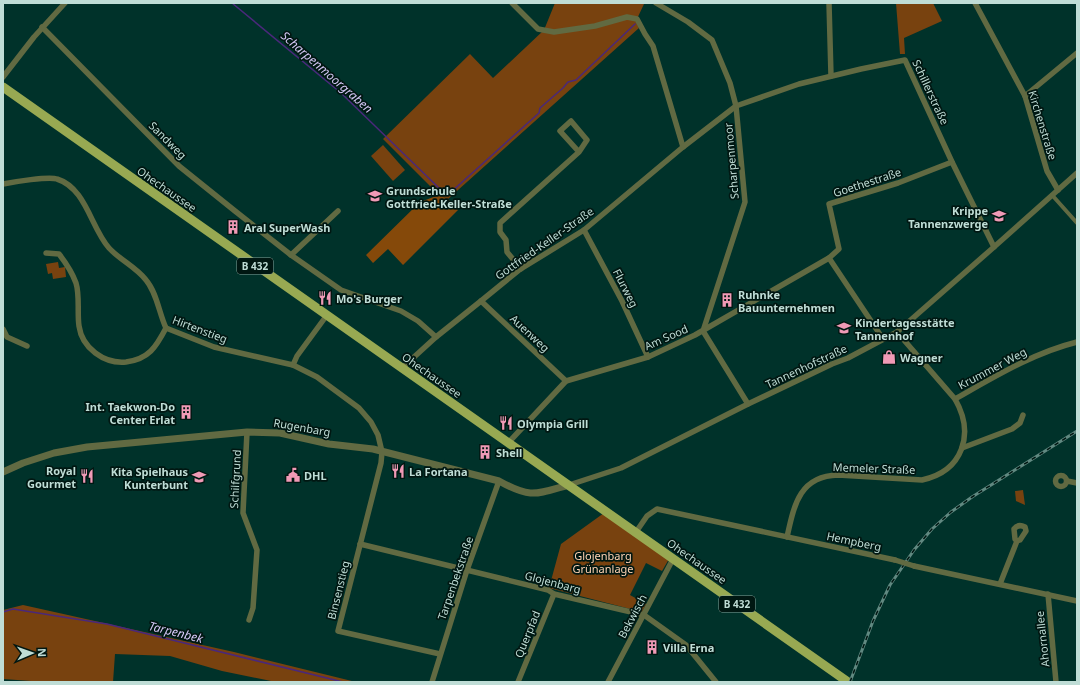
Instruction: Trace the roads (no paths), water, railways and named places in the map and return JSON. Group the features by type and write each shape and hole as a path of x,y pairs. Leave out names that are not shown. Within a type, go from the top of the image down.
{"main road":[{"name":"Ohechaussee","path":"3,87 848,682"}],"street":[{"path":"3,77 42,27 65,3"},
{"path":"512,3 538,29 554,32 596,26 627,18 638,19 653,46 683,147"},
{"name":"Scharpenmoor","path":"656,3 688,22 712,40 730,83 736,106 745,202 703,331"},
{"path":"828,3 831,76"},
{"name":"Kirchenstraße","path":"978,4 1025,96 1047,171 1058,190"},
{"name":"Sandweg","path":"42,27 179,166 291,254 341,290 401,311 418,321 436,337"},
{"path":"1025,96 1077,53"},
{"name":"Schillerstraße","path":"736,106 778,90 831,76 905,60 952,162 994,247"},
{"name":"Gottfried-Keller-Straße","path":"402,368 436,337 481,301 521,270 584,230 683,147 736,106"},
{"path":"521,270 507,252 506,240 500,232 500,223 579,152 587,140 571,121 560,131 579,152"},
{"name":"Goethestraße","path":"839,249 829,204 898,183 952,162"},
{"name":"Tannenhofstraße","path":"569,485 620,468 748,404 832,364 848,358 896,332 1077,173"},
{"name":"Hirtenstieg","path":"3,184 56,178 67,183 86,205 96,229 109,248 138,271 147,281 154,295 166,328 214,347 293,365 317,378 358,408 370,422 378,435 382,452"},
{"path":"1052,195 1077,223"},
{"path":"291,254 338,211"},
{"name":"Flurweg","path":"584,230 622,301 648,356"},
{"name":"Am Sood","path":"508,443 566,381 648,356 703,331 829,258 839,249"},
{"path":"46,253 59,254 70,269 76,284 79,328 85,342 94,353 104,359 123,362 136,360 149,353 157,345 166,328"},
{"path":"829,258 883,339"},
{"name":"Auenweg","path":"481,301 566,381"},
{"path":"293,365 297,356 327,315"},
{"path":"3,329 7,337 28,346"},
{"path":"703,331 748,404"},
{"name":"Krummer Weg","path":"896,332 955,399 1016,365 1057,348 1077,342"},
{"name":"Memeler Straße","path":"787,537 791,517 798,497 811,483 820,478 829,475 838,475 922,480 933,477 946,469 954,461 962,448 964,438 964,420 955,399"},
{"path":"962,448 1012,429 1020,423 1023,415"},
{"name":"Rugenbarg","path":"3,472 23,463 54,453 87,447 247,432 280,433 329,444 373,449 499,481 519,491 537,494 569,485"},
{"name":"Schilfgrund","path":"247,432 243,513 257,550 253,608 249,620"},
{"name":"Binsenstieg","path":"382,452 381,463 338,631 440,654"},
{"name":"Tarpenbekstraße","path":"432,682 467,570 499,481"},
{"path":"1067,481 1077,483"},
{"name":"Hempberg","path":"636,532 647,516 657,509 1077,601"},
{"path":"1000,584 1017,541"},
{"name":"Glojenbarg","path":"360,544 548,590 554,594 644,615 686,645 716,682"},
{"name":"Bekwisch","path":"608,682 673,559"},
{"name":"Querpfad","path":"518,682 554,594"},
{"name":"Ahornallee","path":"1048,594 1056,682"}],"waterway":[{"name":"Scharpenmoorgraben","path":"232,3 341,93 442,191"},
{"name":"Scharpenmoorgraben","path":"450,193 539,113 540,108 568,82 576,80 635,24"},
{"name":"Tarpenbek","path":"3,612 13,609 107,624 343,682"}],"railway":[{"path":"850,682 873,621 890,585 914,550 932,529 951,512 972,497 1077,431"}],"place":[{"name":"Grundschule Gottfried-Keller-Straße","path":"375,196"},
{"name":"Krippe Tannenzwerge","path":"999,216"},
{"name":"Aral SuperWash","path":"233,227"},
{"name":"Mo's Burger","path":"325,298"},
{"name":"Ruhnke Bauunternehmen","path":"727,300"},
{"name":"Kindertagesstätte Tannenhof","path":"844,328"},
{"name":"Wagner","path":"889,357"},
{"name":"Int. Taekwon-Do Center Erlat","path":"186,412"},
{"name":"Olympia Grill","path":"506,423"},
{"name":"Shell","path":"485,452"},
{"name":"La Fortana","path":"398,471"},
{"name":"DHL","path":"293,475"},
{"name":"Royal Gourmet","path":"87,476"},
{"name":"Kita Spielhaus Kunterbunt","path":"199,477"},
{"name":"Villa Erna","path":"652,647"}],"park label":[{"name":"Glojenbarg Grünanlage","path":"603,561"}]}
